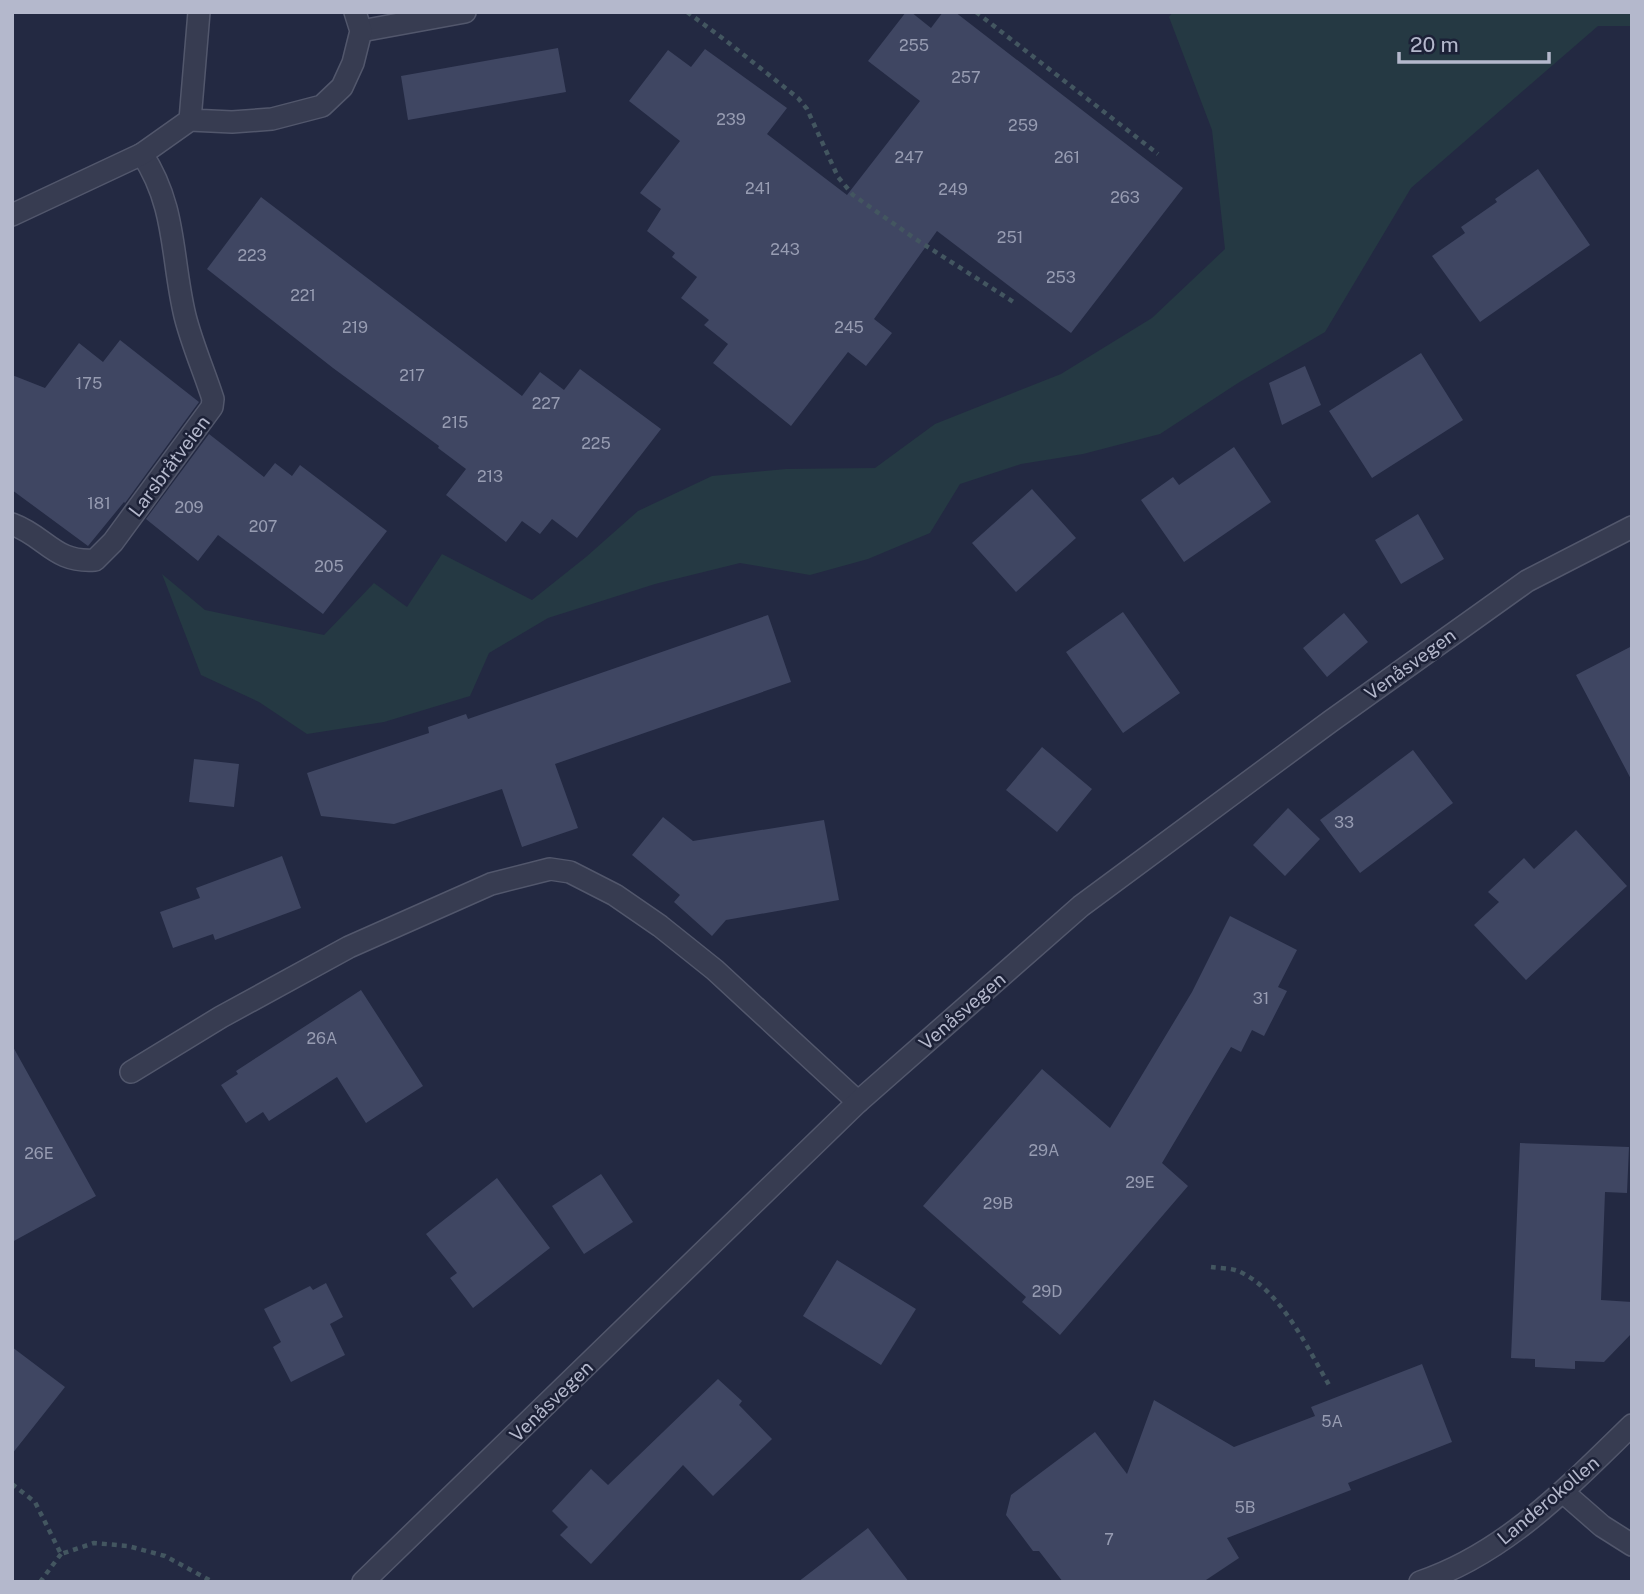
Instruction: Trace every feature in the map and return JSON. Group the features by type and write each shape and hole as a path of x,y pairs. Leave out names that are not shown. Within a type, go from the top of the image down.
{"street":[{"path":"190,120 199,12"},
{"path":"12,215 142,153 190,120 232,122 272,119 297,115 322,106 342,87 353,62 358,22 465,12"},
{"name":"Larsbråtveien","path":"12,524 65,558 95,560 113,542 212,407 213,399 185,315 173,232 154,171 142,153"},
{"name":"Venåsvegen","path":"363,1582 858,1102 1081,906 1331,721 1527,581 1632,527"},
{"path":"131,1072 221,1017 349,947 491,884 550,869 570,872 615,895 660,926 724,978 858,1102"},
{"name":"Landerokollen","path":"1420,1582 1443,1574 1507,1538 1563,1492 1632,1426"},
{"path":"1563,1492 1602,1526 1632,1545"}],"path":[{"path":"687,12 797,98 807,109 838,177 853,195 1015,303"},
{"path":"976,12 1158,154"},
{"path":"1211,1266 1237,1271 1260,1285 1293,1324 1329,1385"},
{"path":"12,1484 35,1502 61,1554"},
{"path":"40,1582 61,1554 94,1543 128,1546 165,1556 213,1582"}],"shaded area":[{"path":"1173,12 1632,12 1632,26 1598,26 1411,188 1325,332 1238,383 1160,434 1083,454 1021,464 960,484 930,533 868,559 810,575 740,563 655,584 548,618 489,653 470,696 384,722 307,734 259,702 201,675 162,574 205,610 324,635 374,583 407,607 442,554 532,600 638,511 712,476 786,469 875,468 935,424 1061,374 1152,318 1225,249 1212,130 1169,17"}],"building":[{"path":"906,12 911,12 931,28 943,12 955,12 1183,188 1071,333 937,231 874,319 892,333 866,366 848,352 791,426 713,363 728,344 704,325 709,320 681,298 697,277 672,257 675,253 647,231 661,209 640,193 680,141 629,101 668,50 691,67 705,49 787,108 767,134 847,195 920,101 868,61"},
{"path":"558,48 566,92 408,120 401,76"},
{"path":"1538,169 1590,245 1480,322 1432,256 1465,233 1461,227 1497,202 1495,199"},
{"path":"261,197 522,396 540,372 564,390 580,369 661,429 577,538 552,519 540,534 522,521 506,542 446,495 466,469 207,269"},
{"path":"120,340 199,402 125,503 88,546 12,490 12,375 45,388 79,343 103,362"},
{"path":"1421,353 1463,420 1372,478 1329,411"},
{"path":"1305,366 1321,405 1282,425 1269,383"},
{"path":"209,434 264,477 275,463 292,476 300,465 387,531 323,614 218,535 198,561 146,519"},
{"path":"1234,447 1271,502 1184,562 1141,500 1173,477 1179,485"},
{"path":"1032,489 1076,538 1016,592 972,543"},
{"path":"1418,514 1444,559 1401,584 1375,540"},
{"path":"1123,612 1180,693 1123,733 1066,652"},
{"path":"1344,613 1368,642 1327,677 1303,648"},
{"path":"768,615 791,682 555,764 578,828 522,847 502,789 394,824 321,816 307,773 429,733 428,727 466,714 468,719"},
{"path":"1632,646 1632,781 1576,675"},
{"path":"1042,747 1092,789 1057,832 1006,790"},
{"path":"1413,750 1453,803 1360,873 1320,820"},
{"path":"194,759 239,764 234,807 189,802"},
{"path":"1288,808 1320,839 1285,876 1253,845"},
{"path":"663,817 693,841 824,820 839,900 726,920 712,936 674,902 680,895 632,855"},
{"path":"1576,830 1627,886 1526,980 1474,925 1499,902 1488,892 1524,858 1534,869"},
{"path":"282,856 301,908 215,940 213,934 173,948 160,912 200,898 196,888"},
{"path":"1230,916 1297,950 1278,987 1287,991 1264,1036 1252,1030 1241,1052 1231,1047 1162,1163 1188,1186 1060,1335 1022,1302 1026,1297 923,1206 1042,1069 1110,1128 1192,992"},
{"path":"361,990 423,1086 366,1123 337,1077 269,1121 263,1112 246,1123 221,1085 238,1074 236,1071"},
{"path":"12,1045 96,1196 12,1242"},
{"path":"1520,1143 1629,1147 1627,1193 1605,1192 1601,1300 1632,1302 1632,1333 1604,1362 1575,1361 1575,1369 1535,1367 1535,1359 1511,1358"},
{"path":"601,1174 633,1222 584,1254 552,1206"},
{"path":"497,1178 550,1248 473,1308 450,1278 457,1273 426,1234"},
{"path":"837,1260 916,1309 881,1365 803,1316"},
{"path":"326,1283 343,1317 330,1324 345,1355 291,1382 273,1347 281,1342 264,1309 310,1286 313,1290"},
{"path":"12,1347 65,1387 12,1454"},
{"path":"1422,1364 1452,1442 1348,1483 1351,1490 1227,1538 1239,1558 1203,1582 1063,1582 1039,1551 1033,1551 1006,1515 1011,1495 1095,1432 1127,1474 1154,1400 1234,1447 1315,1416 1311,1407"},
{"path":"718,1379 742,1401 739,1405 772,1439 713,1496 683,1465 591,1564 560,1535 568,1527 552,1511 591,1469 608,1485"},
{"path":"868,1528 909,1582 798,1582"}]}
